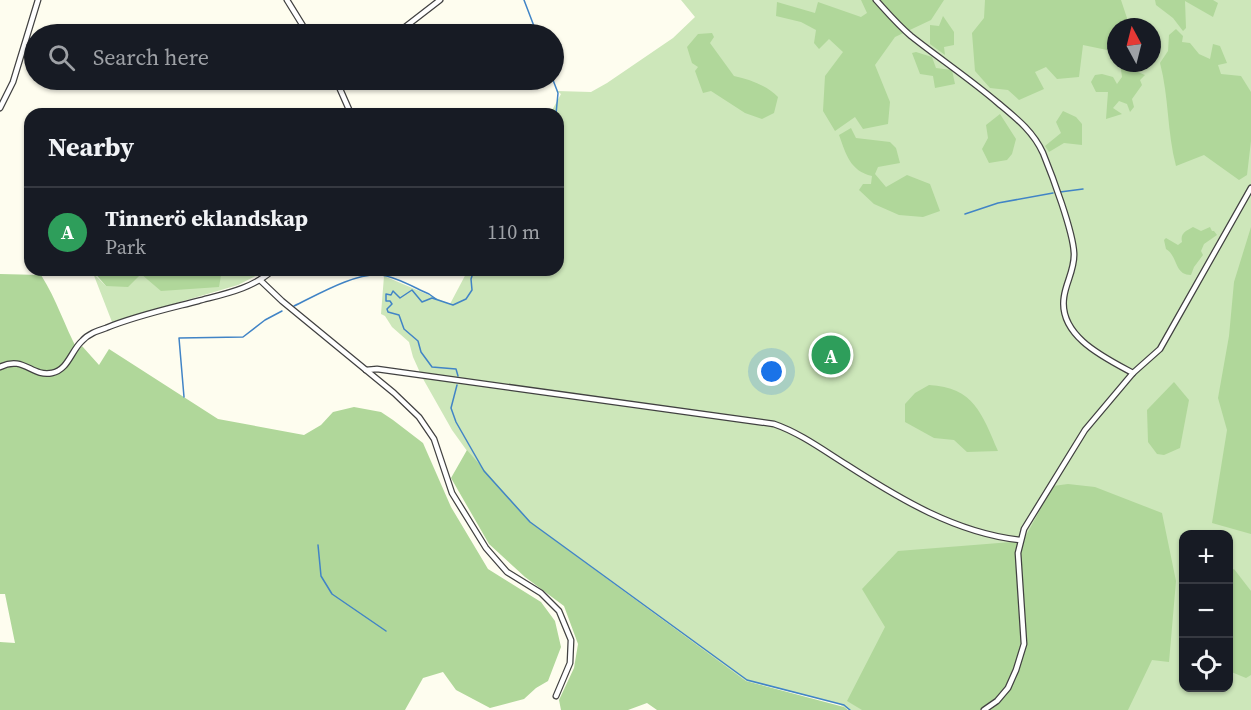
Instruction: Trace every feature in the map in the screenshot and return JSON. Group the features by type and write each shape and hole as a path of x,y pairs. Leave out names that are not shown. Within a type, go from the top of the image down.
{"street":[{"path":"31,24 38,0"},
{"path":"287,0 302,24"},
{"path":"409,24 440,0"},
{"path":"876,0 909,34 966,76 1029,129 1043,154 1074,246 1074,264 1064,297 1066,318 1072,331 1093,348 1133,373"},
{"path":"0,108 13,82 24,46"},
{"path":"340,90 348,108"},
{"path":"984,710 1008,688 1024,644 1018,553 1024,529 1076,443 1133,373 1156,354 1164,343 1251,188"},
{"path":"0,367 10,363 20,363 38,372 52,373 62,368 80,342 95,332 145,315 229,293 265,276"},
{"path":"260,280 282,301 409,406 426,425 434,439 452,493 493,557 507,572 541,593 559,611 571,640 570,663 556,696"},
{"path":"366,370 377,369 774,424 798,434 926,512 1004,538 1020,540"}],"green space":[{"path":"681,0 1251,0 1251,710 849,710 837,703 746,681 530,522 475,462 452,430 422,377 409,342 381,314 384,276 450,304 465,276 564,276 564,108 553,108 561,94 557,91 591,92 673,38 695,17"},
{"path":"861,0 944,0 931,20 895,37 875,65 890,102 888,124 863,129 855,117 835,131 823,111 825,76 843,52 829,39 819,49 814,43 816,30 801,22 776,16 777,2 815,13 818,2 861,17 867,13"},
{"path":"985,0 1121,0 1127,18 1107,18 1107,50 1083,45 1079,77 1057,79 1046,67 1035,72 1044,89 1019,100 1008,90 990,88 975,71 972,33 984,18"},
{"path":"1155,0 1213,0 1218,3 1213,17 1185,1 1186,28 1183,31 1173,18 1156,5"},
{"path":"943,16 954,32 954,45 944,47 945,55 930,44 930,25 939,26"},
{"path":"1176,29 1183,36 1182,42 1190,43 1199,54 1210,59 1213,44 1220,46 1227,63 1218,65 1221,74 1241,76 1251,92 1251,141 1247,175 1239,180 1204,155 1176,166 1161,68 1161,62 1168,51 1169,35"},
{"path":"712,33 714,37 710,43 734,76 758,84 778,97 774,113 762,119 745,113 711,91 703,93 695,71 698,67 692,63 687,47 698,34"},
{"path":"912,53 932,57 936,68 952,70 955,84 935,88 933,76 920,74"},
{"path":"1121,72 1138,72 1145,75 1140,80 1142,85 1132,99 1134,107 1130,112 1127,104 1119,101 1113,108 1122,114 1106,119 1108,92 1096,92 1091,82 1095,75 1113,77 1117,84 1122,77"},
{"path":"1063,111 1076,117 1082,124 1082,145 1064,143 1049,152 1045,146 1061,133 1056,122"},
{"path":"1000,114 1016,139 1012,154 1007,160 989,163 982,149 988,138 986,125"},
{"path":"851,128 856,138 890,142 896,148 900,163 878,167 875,174 886,187 907,175 930,184 940,211 923,217 899,215 874,204 859,190 863,184 871,184 872,176 854,166 839,135"},
{"path":"1193,227 1201,231 1210,227 1217,235 1204,244 1201,251 1203,255 1191,275 1179,269 1173,256 1166,249 1164,240 1166,238 1178,245 1182,242 1184,233"},
{"path":"1251,227 1251,534 1212,523 1227,430 1218,398 1229,336 1234,282"},
{"path":"0,274 42,276 78,351 82,346 99,365 109,349 218,419 304,435 321,425 333,412 354,407 381,412 393,420 423,443 451,507 488,569 541,602 555,621 561,647 548,681 524,699 490,708 456,690 443,672 423,678 405,710 0,710 0,642 15,643 5,594 0,594"},
{"path":"94,276 106,286 132,276 157,276 218,287 221,276 255,276 238,285 112,322"},
{"path":"97,276 139,276 128,287 106,286"},
{"path":"143,276 221,276 219,287 161,291"},
{"path":"1174,382 1189,400 1180,448 1164,455 1157,454 1148,442 1147,410"},
{"path":"929,385 957,391 966,397 981,414 998,451 967,452 954,440 934,438 905,422 905,404 915,393"},
{"path":"467,450 530,522 746,681 848,710 657,710 647,703 628,710 561,710 559,700 574,668 578,644 564,606 525,577 489,544 451,478"},
{"path":"1068,484 1095,487 1162,513 1176,581 1169,662 1152,660 1128,710 862,710 847,701 885,627 862,589 898,551 1023,541 1053,486"},
{"path":"1233,569 1251,591 1251,675 1246,678 1233,673"}],"waterway":[{"path":"524,0 533,24"},
{"path":"557,90 557,108"},
{"path":"1060,192 1083,189"},
{"path":"965,214 998,203 1053,193"},
{"path":"294,306 337,285 366,276"},
{"path":"385,276 406,283 436,299"},
{"path":"458,376 456,369 432,367 421,352 418,341 404,329 399,315 388,312 387,309 392,304 386,301 386,294 391,295 393,291 400,298 412,290 422,302 432,298 453,305 466,299 472,290 472,276"},
{"path":"184,397 179,338 243,337 265,320 282,311"},
{"path":"457,385 451,408 456,422 484,471 530,522 747,680 844,705 850,710"},
{"path":"318,545 321,576 332,594 386,631"}],"place":[{"name":"Tinnerö eklandskap","path":"831,355"}]}
